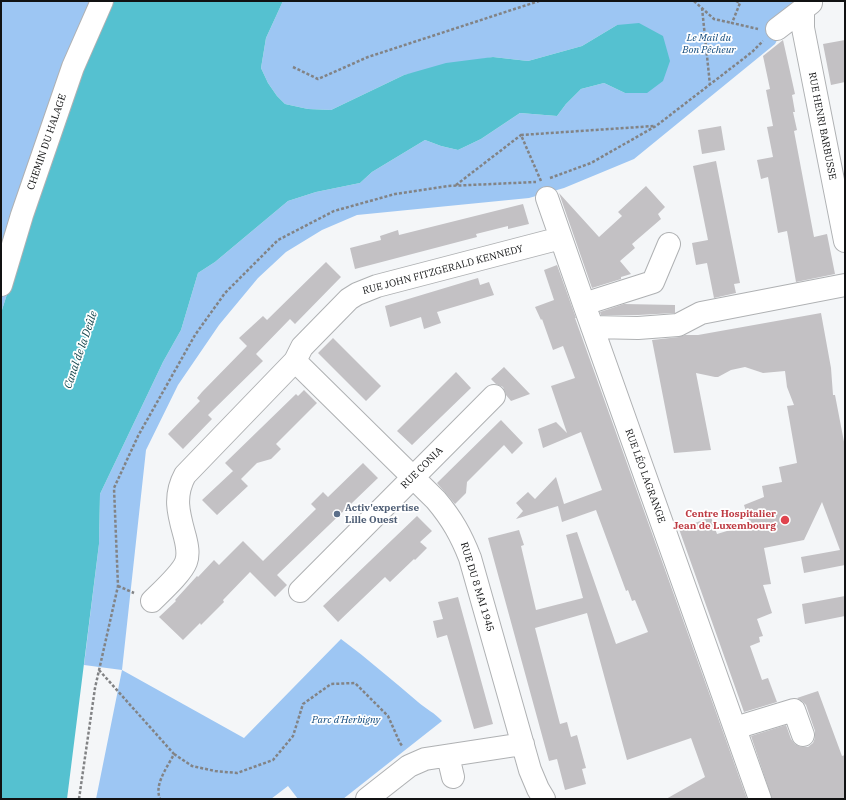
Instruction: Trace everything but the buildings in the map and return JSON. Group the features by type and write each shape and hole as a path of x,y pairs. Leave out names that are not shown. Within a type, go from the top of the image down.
{"street":[{"name":"CHEMIN DU HALAGE","path":"1,286 22,215 73,68 102,1"},
{"path":"768,29 808,5"},
{"name":"RUE HENRI BARBUSSE","path":"808,5 803,28 837,162 845,241"},
{"name":"RUE LÉO LAGRANGE","path":"544,190 760,799"},
{"name":"RUE JOHN FITZGERALD KENNEDY","path":"152,601 183,568 186,561 187,548 178,507 177,494 185,475 295,361 302,347 349,299 361,292 377,286 561,238"},
{"path":"584,304 653,282 669,244"},
{"path":"592,327 638,328 678,325 701,313 845,284"},
{"name":"RUE DU 8 MAI 1945","path":"295,361 413,477 454,523 465,545 533,779 544,799"},
{"name":"RUE CONIA","path":"300,591 494,396"},
{"path":"735,728 794,710 803,735"},
{"path":"367,799 416,762 425,759 523,744"},
{"path":"448,756 453,777"}],"path":[{"path":"293,67 318,79 368,57 539,1"},
{"path":"694,1 714,19 768,29"},
{"path":"732,23 740,3 736,1"},
{"path":"702,8 710,85"},
{"path":"455,186 521,135 656,126"},
{"path":"521,135 544,190"},
{"path":"78,799 99,669 174,754 192,766 215,771 237,772 273,760 294,736 303,704 331,684 355,683 388,716 400,743 416,762"},
{"path":"160,799 157,792 160,781 174,754"}],"green space":[{"path":"1,1 111,1 50,160 1,313"},
{"name":"Le Mail du Bon Pêcheur","path":"283,1 798,1 775,44 634,159 564,188 529,198 357,215 322,230 286,252 258,278 219,325 178,385 146,450 122,670 84,665 99,544 100,494 163,362 181,330 198,273 215,262 288,201 316,192 360,183 372,172 425,140 458,150 481,139 520,113 557,116 566,104 581,89 604,83 625,93 617,25 582,46 528,61 493,57 404,75 331,110 308,109 285,104 268,83 261,68 266,38"},
{"name":"Parc d'Herbigny","path":"341,639 442,721 343,799 298,799 288,786 271,799 96,799 122,670 244,738"}],"water":[{"name":"Canal de la Deûle","path":"111,1 283,1 266,38 261,68 268,83 285,104 308,109 331,110 404,75 446,63 493,57 528,61 582,46 617,25 639,23 663,36 670,61 663,81 647,93 625,93 604,83 581,89 566,104 557,116 520,113 481,139 458,150 425,140 372,172 360,183 316,192 288,201 215,262 198,273 181,330 163,362 100,494 99,544 67,799 1,799 1,313 50,160 92,46"}],"place":[{"name":"Activ'expertise Lille Ouest","path":"337,514"},
{"name":"Centre Hospitalier Jean de Luxembourg","path":"785,520"}]}
